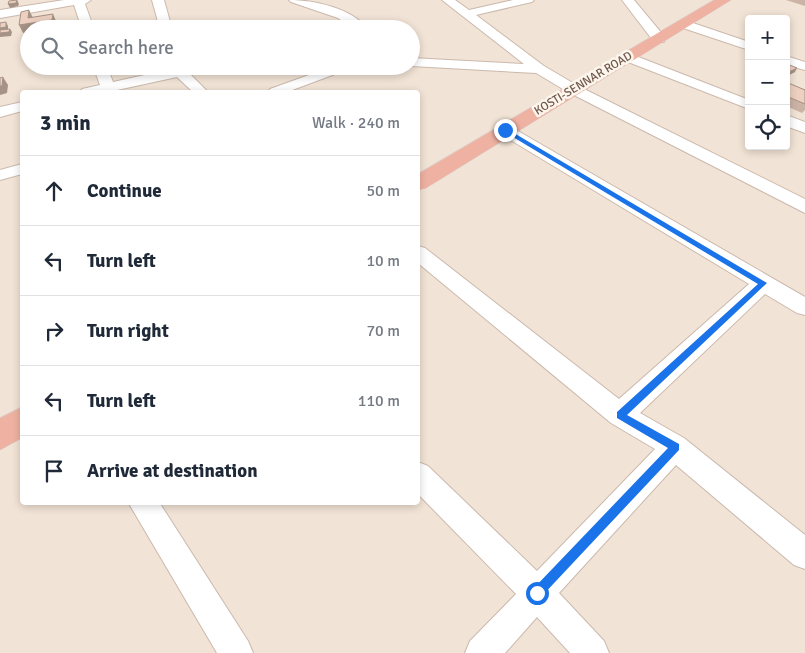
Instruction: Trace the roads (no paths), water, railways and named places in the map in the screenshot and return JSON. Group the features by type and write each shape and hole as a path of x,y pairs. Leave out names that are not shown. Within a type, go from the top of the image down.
{"highway":[{"name":"KOSTI-SENNAR ROAD","path":"420,182 724,0"},
{"path":"0,435 20,422"}],"street":[{"path":"158,0 164,20"},
{"path":"294,0 342,14 350,20"},
{"path":"448,0 539,69 573,89 805,207"},
{"path":"467,14 528,0"},
{"path":"628,0 659,39"},
{"path":"0,14 82,1 86,20"},
{"path":"684,24 745,45"},
{"path":"628,57 745,103"},
{"path":"790,61 805,66"},
{"path":"420,62 539,69"},
{"path":"103,75 108,88"},
{"path":"98,90 157,75"},
{"path":"185,75 199,90"},
{"path":"280,90 321,75"},
{"path":"0,112 20,107"},
{"path":"790,122 805,128"},
{"path":"505,130 805,307"},
{"path":"0,175 20,170"},
{"path":"420,255 620,415 675,447 805,554"},
{"path":"620,415 763,283"},
{"path":"482,653 675,447"},
{"path":"420,477 537,593 592,653"},
{"path":"144,505 236,653"}]}
